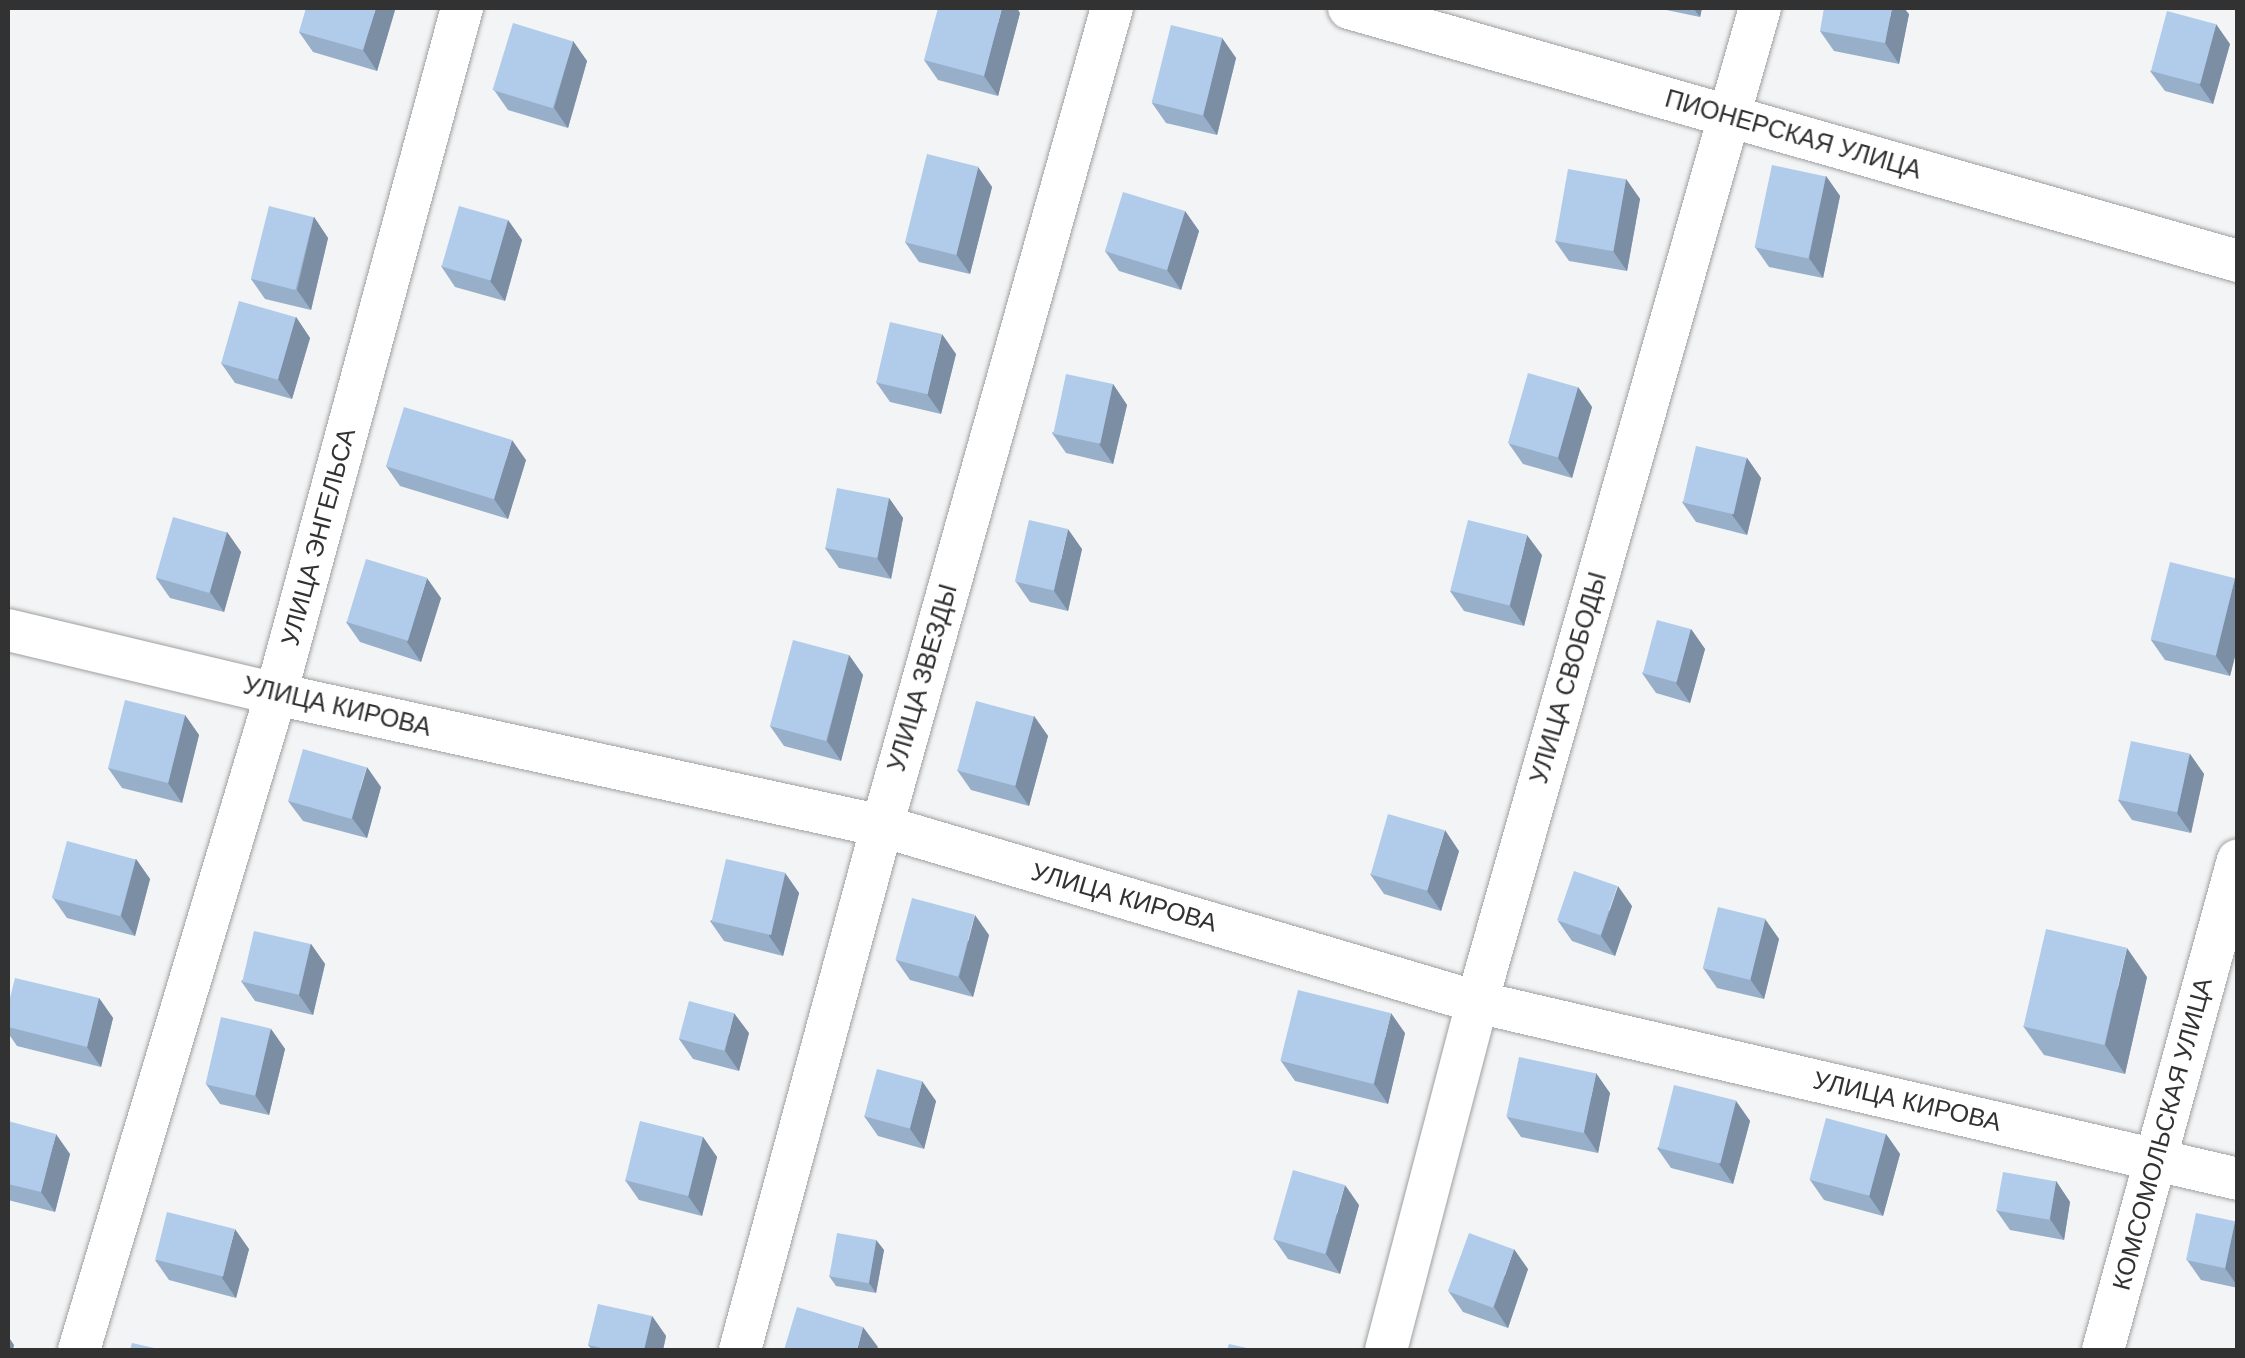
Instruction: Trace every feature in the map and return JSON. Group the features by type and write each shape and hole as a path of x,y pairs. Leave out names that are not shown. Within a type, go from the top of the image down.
{"street":[{"name":"УЛИЦА ЭНГЕЛЬСА","path":"79,1350 276,694 462,8"},
{"name":"УЛИЦА ЗВЕЗДЫ","path":"740,1350 882,826 1112,8"},
{"name":"ПИОНЕРСКАЯ УЛИЦА","path":"1349,8 2238,260"},
{"name":"УЛИЦА СВОБОДЫ","path":"1386,1350 1477,1002 1760,8"},
{"name":"УЛИЦА КИРОВА","path":"8,630 276,694 882,826 1477,1002 2238,1178"},
{"name":"КОМСОМОЛЬСКАЯ УЛИЦА","path":"2103,1350 2238,860"}],"building":[{"path":"306,8 376,8 363,50 299,32"},
{"path":"938,8 1002,8 984,76 924,60"},
{"path":"1824,8 1892,8 1885,43 1820,31"},
{"path":"2167,11 2216,24 2200,84 2151,71"},
{"path":"513,23 573,41 553,108 493,90"},
{"path":"1171,25 1222,38 1203,115 1152,103"},
{"path":"927,154 978,167 956,255 905,242"},
{"path":"1772,165 1826,176 1808,259 1755,247"},
{"path":"1568,169 1626,179 1613,251 1555,241"},
{"path":"1123,192 1185,211 1167,270 1105,251"},
{"path":"269,206 314,217 295,290 251,279"},
{"path":"459,206 508,220 491,281 442,267"},
{"path":"239,301 296,317 278,380 221,363"},
{"path":"890,322 942,334 928,394 876,382"},
{"path":"1528,373 1578,387 1558,458 1508,443"},
{"path":"1066,374 1113,384 1100,444 1053,434"},
{"path":"404,407 512,440 494,499 386,466"},
{"path":"1696,446 1747,458 1734,514 1683,503"},
{"path":"837,488 889,498 877,558 825,548"},
{"path":"173,517 227,532 209,593 156,578"},
{"path":"1029,520 1068,529 1054,590 1015,581"},
{"path":"1468,520 1527,535 1510,606 1450,591"},
{"path":"366,559 427,578 408,641 347,622"},
{"path":"2170,562 2235,578 2216,656 2151,640"},
{"path":"1657,620 1691,629 1677,682 1643,673"},
{"path":"793,640 849,655 826,741 770,726"},
{"path":"125,700 185,715 168,783 108,768"},
{"path":"976,701 1034,717 1015,786 957,771"},
{"path":"2131,741 2190,753 2177,812 2119,800"},
{"path":"303,749 366,767 352,819 288,801"},
{"path":"1388,814 1445,830 1427,891 1371,875"},
{"path":"67,841 136,859 120,916 52,898"},
{"path":"726,859 785,873 771,935 712,921"},
{"path":"1574,871 1617,886 1601,935 1557,920"},
{"path":"912,898 975,915 958,977 895,960"},
{"path":"1718,907 1766,919 1750,980 1703,968"},
{"path":"2046,929 2127,948 2104,1045 2024,1026"},
{"path":"254,931 311,944 299,995 242,982"},
{"path":"15,978 99,998 87,1047 8,1027"},
{"path":"1298,990 1391,1013 1373,1084 1280,1061"},
{"path":"689,1001 734,1013 724,1051 679,1039"},
{"path":"221,1017 271,1028 255,1096 205,1084"},
{"path":"1519,1057 1596,1073 1584,1133 1506,1117"},
{"path":"877,1069 922,1081 910,1128 864,1116"},
{"path":"1674,1085 1736,1100 1720,1164 1658,1148"},
{"path":"1826,1118 1886,1134 1869,1196 1809,1180"},
{"path":"8,1121 56,1134 41,1192 8,1184"},
{"path":"640,1121 703,1137 688,1196 625,1180"},
{"path":"1293,1170 1345,1185 1325,1254 1273,1239"},
{"path":"2003,1172 2056,1181 2049,1220 1996,1210"},
{"path":"167,1212 235,1229 223,1276 155,1260"},
{"path":"2196,1213 2235,1221 2225,1268 2186,1260"},
{"path":"837,1233 876,1240 869,1283 829,1276"},
{"path":"1469,1233 1514,1249 1493,1308 1448,1291"},
{"path":"598,1304 652,1316 644,1350 588,1345"},
{"path":"797,1307 863,1327 857,1350 784,1350"},
{"path":"132,1343 163,1350 130,1350"},
{"path":"1229,1344 1256,1350 1227,1350"}]}
